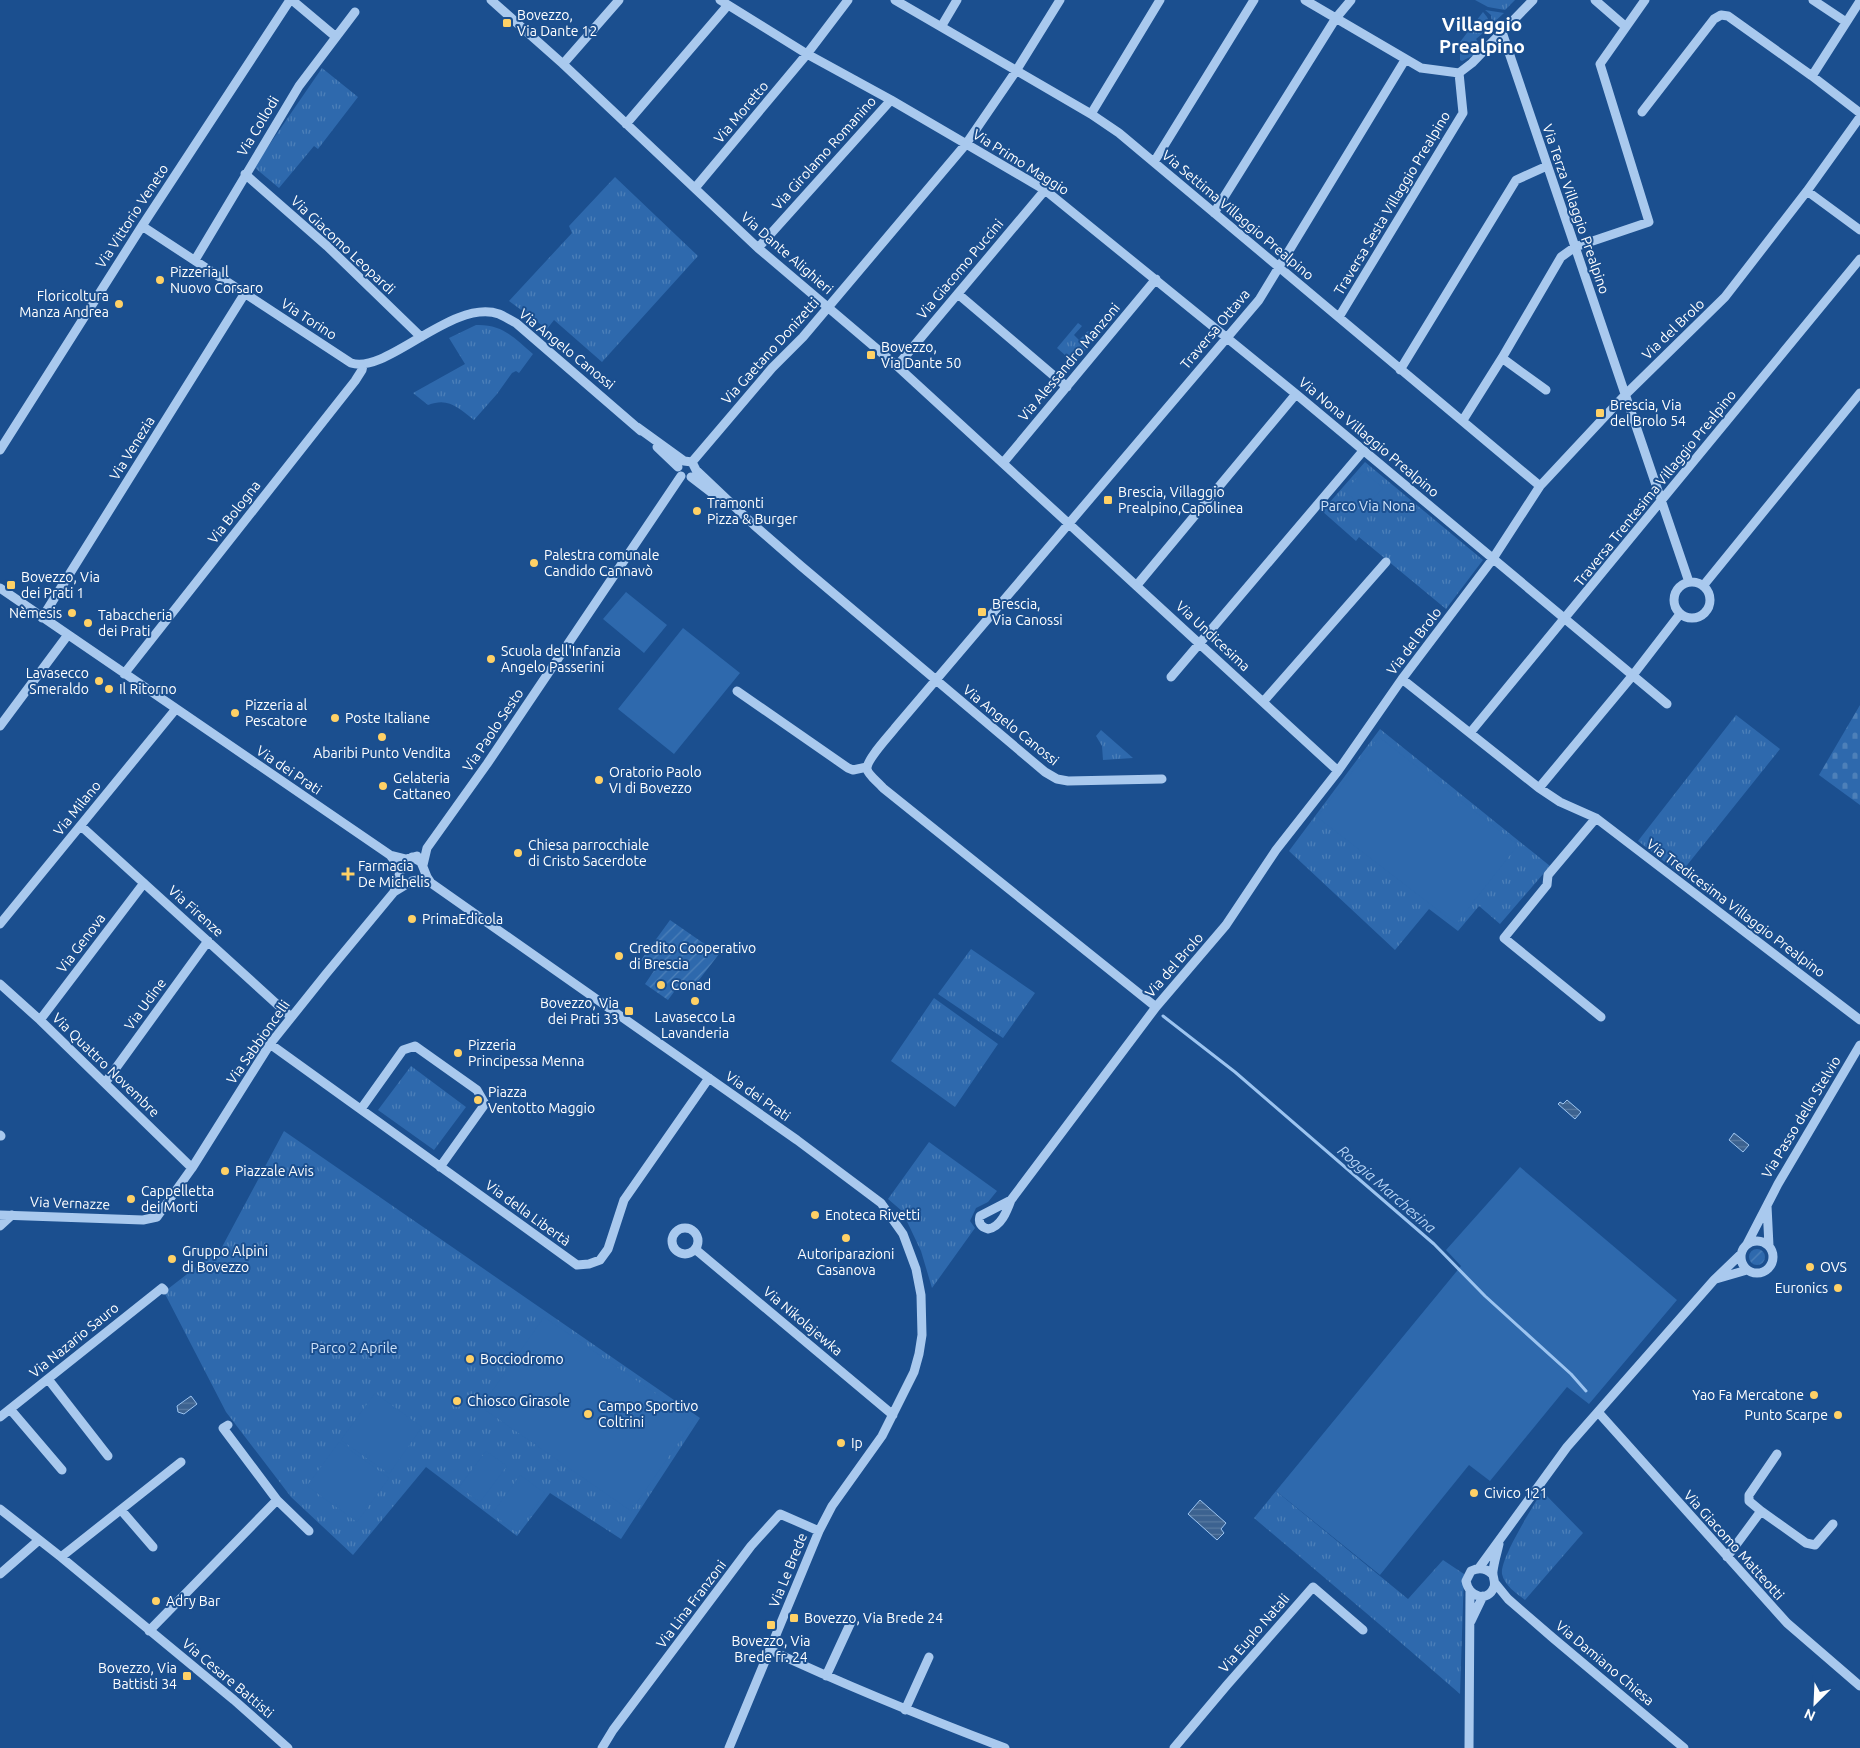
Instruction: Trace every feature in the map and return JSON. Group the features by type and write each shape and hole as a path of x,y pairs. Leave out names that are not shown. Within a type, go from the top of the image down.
{"street":[{"path":"291,0 336,37"},
{"name":"Via Vittorio Veneto","path":"0,450 142,226 291,0"},
{"path":"563,64 619,0"},
{"path":"807,54 848,0"},
{"name":"Via Settima Villaggio Prealpino","path":"895,0 1091,114 1119,133 1540,486"},
{"path":"941,27 957,0"},
{"name":"Via Gaetano Donizetti","path":"687,469 772,368 803,337 966,144 1016,72 1060,0"},
{"path":"1091,114 1160,0"},
{"path":"1154,162 1254,0"},
{"path":"1305,0 1421,68 1459,73 1533,0"},
{"path":"1214,213 1336,18 1351,0"},
{"path":"1595,0 1626,27"},
{"path":"1463,420 1561,257 1575,247 1649,222 1600,64 1645,0"},
{"path":"1813,0 1846,22"},
{"name":"Via Dante Alighieri","path":"494,1 758,248 897,366 1069,522"},
{"path":"1812,76 1860,1"},
{"path":"626,124 724,2"},
{"name":"Via Primo Maggio","path":"724,2 807,54 891,100 1045,190 1226,337"},
{"name":"Via Collodi","path":"194,260 299,86 354,12"},
{"path":"1642,112 1714,19 1721,15 1728,16 1860,113"},
{"name":"Via Terza Villaggio Prealpino","path":"1502,32 1689,582"},
{"name":"Via Moretto","path":"695,188 807,54"},
{"name":"Traversa Ottava","path":"1069,522 1258,300 1405,60"},
{"name":"Traversa Sesta Villaggio Prealpino","path":"1339,317 1464,113 1459,73"},
{"name":"Via Girolamo Romanino","path":"758,248 891,100"},
{"name":"Via del Brolo","path":"1011,1200 1156,1007 1226,925 1276,850 1338,771 1402,679 1492,560 1540,486 1625,395 1725,297 1860,117"},
{"path":"1400,370 1516,180 1547,166"},
{"name":"Via Giacomo Leopardi","path":"245,174 327,246 421,336"},
{"name":"Via Giacomo Puccini","path":"897,366 1045,190"},
{"path":"1807,190 1860,230"},
{"name":"Via Torino","path":"142,226 351,362 363,365"},
{"name":"Traversa Trentesima Villaggio Prealpino","path":"1470,733 1860,259"},
{"name":"Via Alessandro Manzoni","path":"1003,463 1156,279"},
{"name":"Via Venezia","path":"42,618 246,294"},
{"path":"958,294 1067,387"},
{"name":"Via Angelo Canossi","path":"363,365 383,358 421,336 460,317 478,312 497,314 516,323 1045,772 1056,779 1068,781 1162,779"},
{"name":"Via Nona Villaggio Prealpino","path":"1226,337 1667,704"},
{"path":"1502,358 1546,390"},
{"name":"Via Bologna","path":"124,674 355,381 363,365"},
{"path":"1703,586 1860,393"},
{"path":"1137,585 1296,394"},
{"path":"1171,677 1363,451"},
{"name":"Via Paolo Sesto","path":"409,858 427,848 503,740 687,469"},
{"path":"737,691 848,768 859,769 868,763 1069,522"},
{"name":"Via Undicesima","path":"1069,522 1338,771"},
{"path":"1263,702 1386,562"},
{"path":"1689,582 1703,586 1709,595 1709,606 1706,612 1691,618 1680,614 1674,604 1675,593 1683,584 1689,582"},
{"name":"Via dei Prati","path":"0,588 390,855 405,880 431,883 709,1078 881,1203 903,1234 916,1269 921,1294 922,1335 914,1372 893,1415"},
{"path":"1538,788 1633,675 1680,614"},
{"path":"0,726 68,636"},
{"name":"Via Tredicesima Villaggio Prealpino","path":"1402,679 1538,788 1560,802 1596,818 1860,1020"},
{"name":"Via Milano","path":"0,924 176,710"},
{"path":"868,763 868,771 883,788 1156,1007"},
{"path":"1596,818 1548,875 1547,885 1504,938 1601,1016"},
{"name":"Via Firenze","path":"81,826 292,1017"},
{"name":"Via Paolo Sesto","path":"424,868 427,848"},
{"name":"Via dei Prati","path":"390,855 419,860 431,883"},
{"path":"400,870 402,862 409,858"},
{"path":"415,881 422,876 424,868"},
{"name":"Via Sabbioncelli","path":"394,892 400,870"},
{"name":"Via Sabbioncelli","path":"157,1218 192,1168 270,1044 394,892 415,881"},
{"name":"Via Genova","path":"40,1020 144,883"},
{"name":"Via Udine","path":"105,1083 208,941"},
{"name":"Via Quattro Novembre","path":"0,984 40,1020 192,1168"},
{"name":"Via della Libertà","path":"270,1044 577,1265 589,1264 600,1260 608,1249 624,1200 709,1078"},
{"name":"Via Passo dello Stelvio","path":"1479,1568 1567,1447 1714,1280 1741,1254 1767,1203 1860,1045"},
{"path":"361,1110 403,1050 416,1046 477,1090 485,1104 440,1167"},
{"path":"1767,1203 1768,1246"},
{"name":"Via Vernazze","path":"0,1214 143,1220 157,1218"},
{"name":"Via Vernazze","path":"0,1226 12,1216"},
{"path":"1741,1254 1743,1265 1747,1270 1756,1273 1768,1269 1773,1259 1772,1252 1768,1246 1760,1241 1747,1244"},
{"name":"Via Nikolajewka","path":"695,1249 893,1415"},
{"path":"1714,1280 1747,1270"},
{"name":"Via Nazario Sauro","path":"0,1417 162,1288 164,1290"},
{"path":"48,1379 108,1456"},
{"path":"10,1409 62,1470"},
{"name":"Via Giacomo Matteotti","path":"1598,1412 1795,1632 1860,1686"},
{"name":"Via Le Brede","path":"729,1748 819,1531 832,1506 882,1436 893,1415"},
{"path":"228,1425 223,1428 277,1500 309,1530"},
{"path":"1777,1454 1749,1495 1749,1501 1806,1542 1815,1545 1833,1524"},
{"path":"61,1557 181,1462"},
{"path":"149,1631 277,1500"},
{"name":"Via Cesare Battisti","path":"0,1510 61,1557 266,1727 288,1748"},
{"path":"120,1510 153,1547"},
{"path":"1727,1557 1761,1511"},
{"name":"Via Lina Franzoni","path":"602,1748 613,1730 751,1546 780,1514 819,1531"},
{"path":"0,1574 39,1540"},
{"path":"1470,1624 1493,1579 1500,1540"},
{"path":"1468,1748 1470,1592 1466,1581 1472,1571 1479,1568 1488,1571 1493,1579"},
{"name":"Via Damiano Chiesa","path":"1493,1579 1508,1599 1684,1748"},
{"name":"Via Euplo Natali","path":"1174,1748 1313,1587 1363,1630"},
{"path":"1470,1592 1476,1596 1486,1595"},
{"name":"Via Damiano Chiesa","path":"1486,1595 1508,1599"},
{"path":"826,1676 851,1622"},
{"path":"770,1650 904,1710 1005,1748"},
{"path":"904,1710 929,1657"},
{"path":"733,1739 738,1748"}],"green space":[{"path":"1475,0 1515,0 1505,10 1488,7"},
{"path":"1485,10 1504,13 1492,24 1491,15"},
{"path":"1483,12 1487,17 1490,27 1476,39 1482,47 1474,55 1462,61 1460,60 1460,42"},
{"path":"322,68 358,97 318,149 314,146 279,188 254,167"},
{"path":"615,177 698,256 602,362 554,320 547,329 509,301 572,233 569,226"},
{"path":"1078,323 1082,326 1074,335 1079,340 1088,331 1096,338 1074,363 1057,348"},
{"path":"476,325 494,327 507,333 533,354 519,373 516,371 512,373 497,394 474,420 453,405 442,402 428,405 413,393 465,364 449,338"},
{"name":"Parco Via Nona","path":"1365,462 1483,560 1446,609 1359,537 1356,541 1322,511"},
{"path":"1363,471 1383,488 1365,508 1345,492"},
{"path":"626,592 667,625 644,653 603,619"},
{"path":"683,628 740,673 674,754 618,709"},
{"path":"1860,705 1860,805 1819,775"},
{"path":"1736,715 1780,749 1680,874 1638,841"},
{"path":"1380,729 1550,866 1500,924 1479,906 1458,931 1429,909 1395,950 1289,851"},
{"path":"1101,730 1133,758 1103,760 1102,746 1096,736"},
{"path":"1379,737 1518,845 1456,924 1317,817"},
{"path":"670,920 719,954 692,989 682,981 668,1000 645,984 658,965 651,960 648,965 641,960"},
{"path":"971,949 1035,993 1003,1038 938,994"},
{"path":"934,998 998,1044 955,1107 891,1061"},
{"path":"411,1066 466,1107 434,1150 378,1110"},
{"name":"Parco 2 Aprile","path":"284,1131 700,1418 621,1539 550,1493 517,1536 426,1467 353,1555 291,1497 226,1412 164,1292 222,1247"},
{"path":"929,1142 997,1191 988,1202 976,1208 970,1221 975,1228 932,1288 921,1251 902,1211 888,1199"},
{"path":"1520,1167 1677,1300 1589,1404 1567,1387 1490,1481 1469,1465 1380,1575 1276,1491 1461,1266 1446,1250"},
{"path":"1754,1249 1760,1249 1765,1254 1763,1263 1754,1265 1749,1260 1749,1254"},
{"name":"Campo Sportivo Coltrini","path":"544,1317 694,1420 631,1511 481,1407"},
{"path":"375,1393 422,1427 389,1474 341,1440"},
{"path":"339,1442 389,1478 357,1522 307,1486"},
{"path":"486,1451 507,1466 480,1502 459,1487"},
{"path":"520,1475 545,1493 517,1532 492,1514"},
{"path":"1276,1491 1408,1599 1443,1560 1464,1574 1460,1694 1254,1518"},
{"path":"1542,1491 1583,1533 1525,1600 1505,1582 1502,1574 1503,1566 1511,1545"}],"shaded area":[{"path":"1567,1100 1581,1112 1575,1119 1558,1104 1560,1102 1563,1104"},
{"path":"1734,1133 1749,1145 1743,1152 1729,1140"},
{"path":"191,1396 197,1404 184,1414 178,1412 177,1406"},
{"path":"1200,1500 1226,1523 1221,1529 1224,1533 1217,1540 1188,1514"}],"waterway":[{"name":"Roggia Marchesina","path":"1163,1016 1235,1072 1434,1244 1485,1296 1571,1374 1586,1391"}],"place":[{"name":"Bovezzo, Via Dante 12","path":"507,23"},
{"name":"Pizzeria Il Nuovo Corsaro","path":"160,280"},
{"name":"Floricoltura Manza Andrea","path":"119,304"},
{"name":"Bovezzo, Via Dante 50","path":"871,355"},
{"name":"Brescia, Via del Brolo 54","path":"1600,413"},
{"name":"Brescia, Villaggio Prealpino,Capolinea","path":"1108,500"},
{"name":"Tramonti Pizza & Burger","path":"697,511"},
{"name":"Palestra comunale Candido Cannavò","path":"534,563"},
{"name":"Bovezzo, Via dei Prati 1","path":"11,585"},
{"name":"Brescia, Via Canossi","path":"982,612"},
{"name":"Nèmesis","path":"72,613"},
{"name":"Tabaccheria dei Prati","path":"88,623"},
{"name":"Scuola dell'Infanzia Angelo Passerini","path":"491,659"},
{"name":"Lavasecco Smeraldo","path":"99,681"},
{"name":"Il Ritorno","path":"109,689"},
{"name":"Pizzeria al Pescatore","path":"235,713"},
{"name":"Poste Italiane","path":"335,718"},
{"name":"Abaribi Punto Vendita","path":"382,737"},
{"name":"Oratorio Paolo VI di Bovezzo","path":"599,780"},
{"name":"Gelateria Cattaneo","path":"383,786"},
{"name":"Chiesa parrocchiale di Cristo Sacerdote","path":"518,853"},
{"name":"Farmacia De Michelis","path":"348,874"},
{"name":"PrimaEdicola","path":"412,919"},
{"name":"Credito Cooperativo di Brescia","path":"619,956"},
{"name":"Conad","path":"661,985"},
{"name":"Lavasecco La Lavanderia","path":"695,1001"},
{"name":"Bovezzo, Via dei Prati 33","path":"629,1011"},
{"name":"Pizzeria Principessa Menna","path":"458,1053"},
{"name":"Piazza Ventotto Maggio","path":"478,1100"},
{"name":"Piazzale Avis","path":"225,1171"},
{"name":"Cappelletta dei Morti","path":"131,1199"},
{"name":"Enoteca Rivetti","path":"815,1215"},
{"name":"Autoriparazioni Casanova","path":"846,1238"},
{"name":"Gruppo Alpini di Bovezzo","path":"172,1259"},
{"name":"OVS","path":"1810,1267"},
{"name":"Euronics","path":"1838,1288"},
{"name":"Bocciodromo","path":"470,1359"},
{"name":"Yao Fa Mercatone","path":"1814,1395"},
{"name":"Chiosco Girasole","path":"457,1401"},
{"name":"Campo Sportivo Coltrini","path":"588,1414"},
{"name":"Punto Scarpe","path":"1838,1415"},
{"name":"Ip","path":"841,1443"},
{"name":"Civico 121","path":"1474,1493"},
{"name":"Adry Bar","path":"156,1601"},
{"name":"Bovezzo, Via Brede 24","path":"794,1618"},
{"name":"Bovezzo, Via Brede fr. 24","path":"771,1625"},
{"name":"Bovezzo, Via Battisti 34","path":"187,1676"}],"district":[{"name":"Villaggio Prealpino","path":"1482,35"}]}
